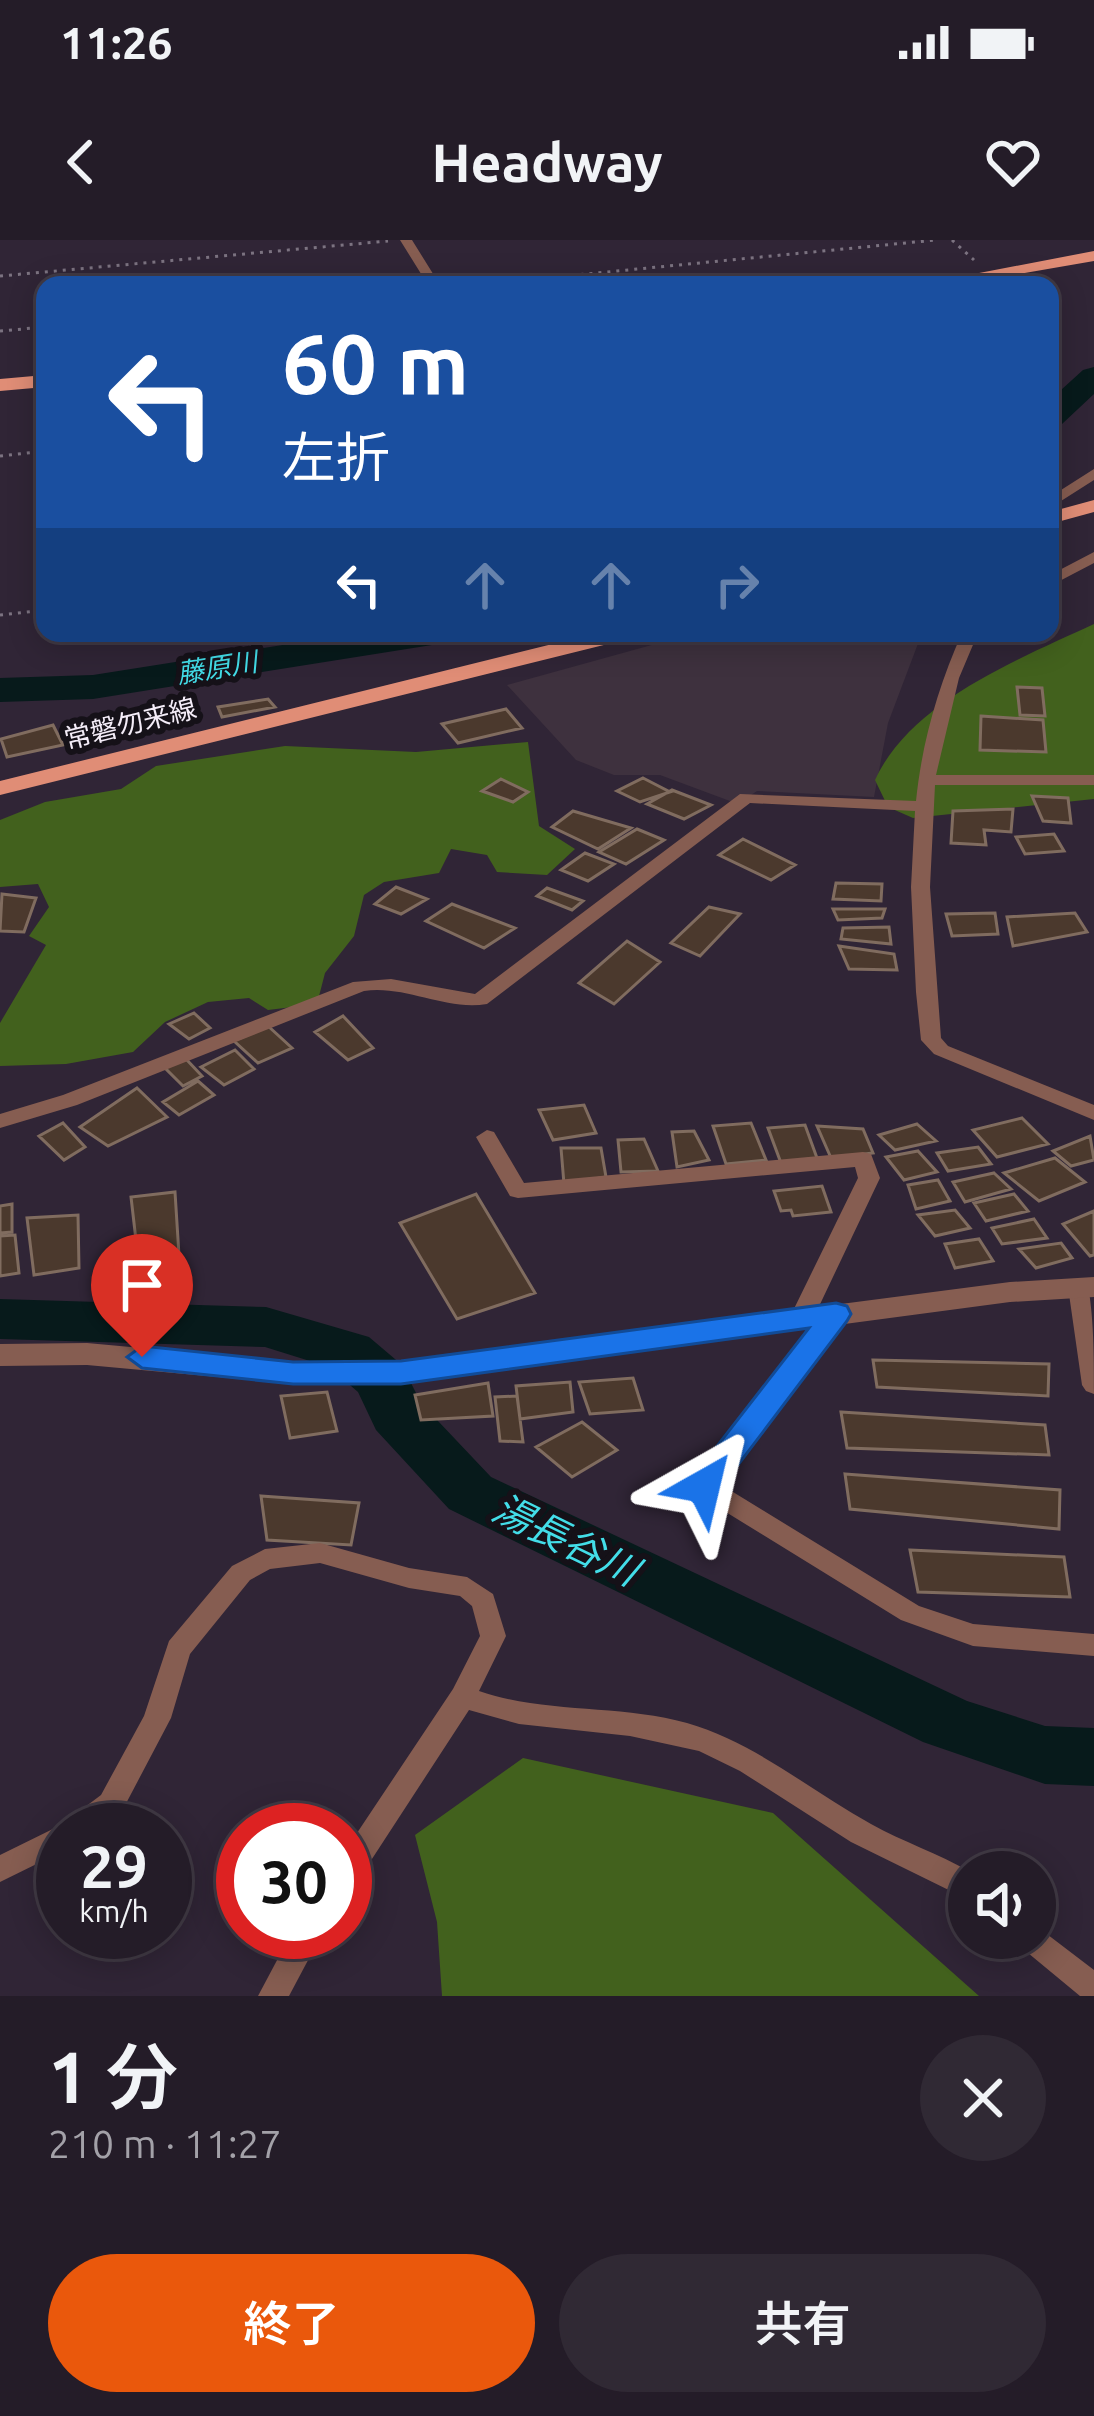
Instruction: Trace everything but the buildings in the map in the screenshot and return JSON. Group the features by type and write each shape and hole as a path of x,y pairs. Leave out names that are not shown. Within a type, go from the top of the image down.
{"main road":[{"path":"986,276 1094,260"},
{"path":"1020,276 1094,260"},
{"path":"0,386 36,382"},
{"path":"0,396 36,393"},
{"path":"1059,516 1094,506"},
{"name":"常磐勿来線","path":"0,788 587,642"}],"street":[{"path":"406,240 428,276"},
{"path":"1059,497 1094,472"},
{"path":"1059,576 1094,557"},
{"path":"965,642 920,806 931,1040 941,1050 1094,1113"},
{"path":"926,779 1094,780"},
{"path":"0,1120 70,1100 379,982 456,1002 480,1000 746,798 920,806"},
{"path":"487,1137 518,1191 863,1159 869,1178 801,1319"},
{"path":"0,1355 106,1354 343,1375 401,1372 836,1314 1087,1287 1094,1385"},
{"path":"836,1314 704,1486 910,1612 973,1635 1094,1645"},
{"path":"112,1803 139,1759 178,1649 241,1573 265,1559 320,1553 410,1578 467,1587 484,1601 493,1636 463,1697 372,1835"},
{"path":"463,1697 508,1715 644,1726 692,1736 773,1774 850,1827 948,1876"},
{"path":"0,1869 36,1851"},
{"path":"1056,1957 1094,1989"},
{"path":"273,1996 293,1959"}],"path":[{"path":"0,276 394,240"},
{"path":"566,276 936,240"},
{"path":"0,331 36,328"},
{"path":"0,456 36,452"},
{"path":"0,615 36,611"}],"shaded area":[{"path":"662,642 919,642 888,723 874,797 757,791 738,804 660,775 614,775 576,760 507,685"}],"green space":[{"path":"1094,624 1094,799 913,818 888,807 875,780 914,727 970,686"},
{"path":"528,742 539,826 575,849 547,875 497,872 487,855 451,849 439,873 384,882 364,895 354,936 325,973 317,1004 268,1010 249,998 208,1002 165,1022 133,1052 66,1064 0,1066 0,1023 46,945 29,936 49,907 38,884 0,887 0,820 45,802 121,789 156,766 285,746 416,752"},
{"path":"523,1758 773,1813 979,1996 442,1996 437,1922 415,1835"}],"waterway":[{"name":"藤原川","path":"1059,409 1094,377"},
{"name":"藤原川","path":"0,690 93,687 376,642"},
{"name":"湯長谷川","path":"0,1319 266,1327 349,1352 382,1380 397,1415 470,1493 947,1722 1045,1755 1094,1757"}],"route":[{"path":"142,1357 293,1373 401,1372 836,1314 704,1486"}]}
